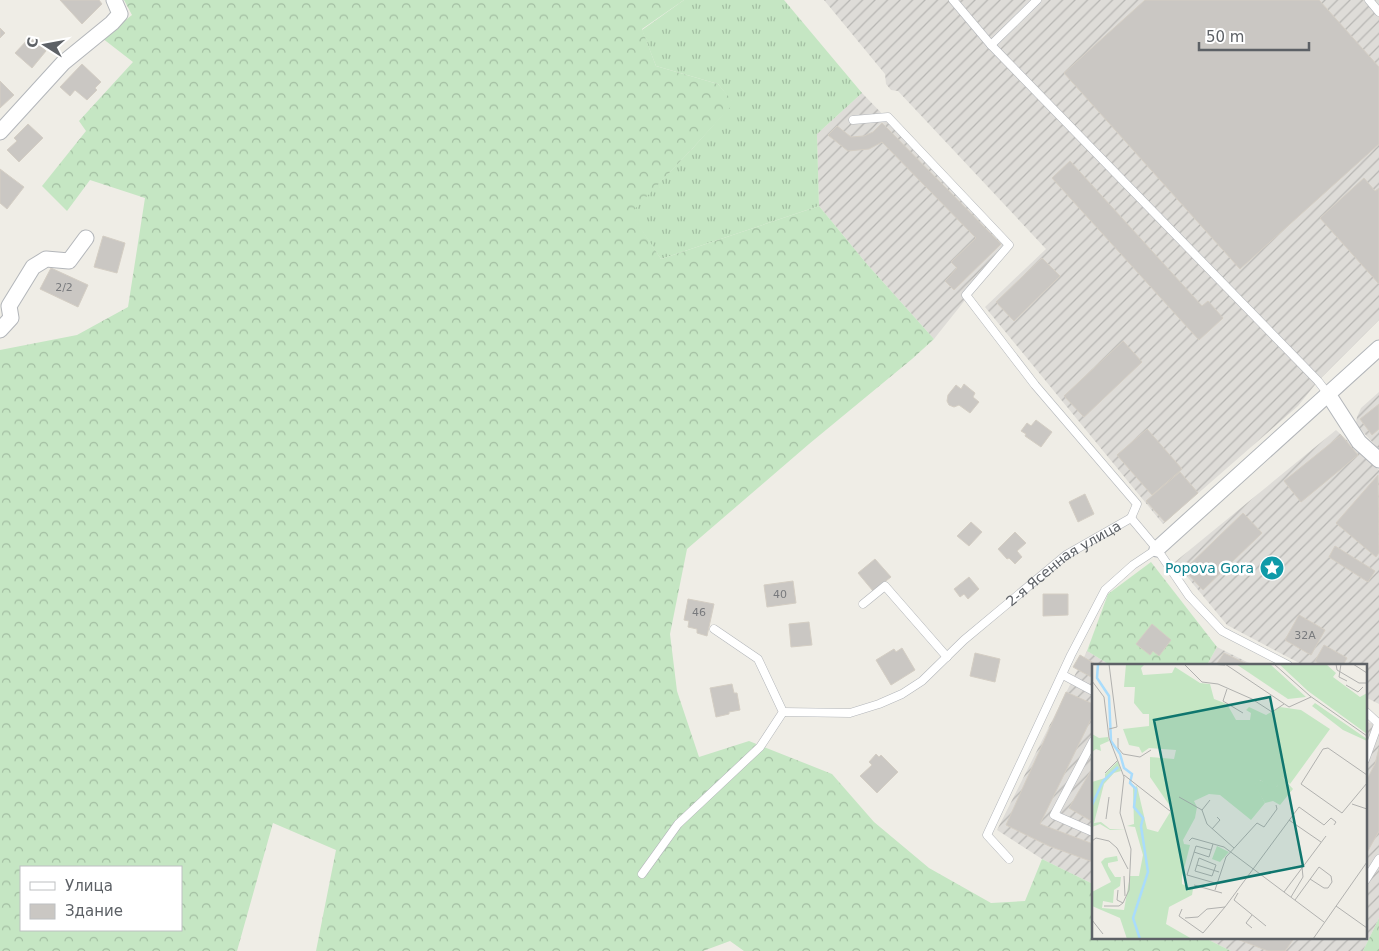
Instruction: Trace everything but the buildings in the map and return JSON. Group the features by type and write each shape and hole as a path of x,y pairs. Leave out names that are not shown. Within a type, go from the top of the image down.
{"street":[{"path":"0,132 63,63 112,23 120,14 114,0"},
{"path":"0,330 11,318 9,306 33,267 46,259 69,260 86,238"},
{"path":"1157,549 1379,348"},
{"path":"1328,394 1359,442 1379,460"}],"lane":[{"path":"953,0 991,45 1318,381 1328,394"},
{"path":"991,45 1037,0"},
{"path":"1369,0 1379,12"},
{"path":"853,120 888,117 1009,246 966,296 1035,385 1137,504 1131,518"},
{"name":"2-я Ясенная улица","path":"783,712 850,713 880,704 902,694 922,681 964,640 1066,555 1131,518 1157,549 1189,596 1222,631 1286,664"},
{"path":"1009,859 988,836 1063,675 1105,590 1133,565 1157,549"},
{"path":"863,604 885,586 947,657"},
{"path":"642,874 678,824 760,748 783,712 758,658 714,629"},
{"path":"1063,675 1092,690"},
{"path":"1366,712 1379,724 1366,757"},
{"path":"1092,743 1054,815 1092,832"},
{"path":"1366,878 1379,859"}],"shaded area":[{"path":"824,0 1379,0 1379,320 1318,381 1298,406 1163,524 985,307 1046,249 898,91 891,90 886,84 885,74"},
{"path":"862,93 1009,245 934,339 866,263 819,206 817,134"},
{"path":"1379,392 1379,449 1356,423 1361,408"},
{"path":"1336,430 1379,470 1379,704 1366,698 1366,664 1301,664 1227,625 1175,562"},
{"path":"1217,647 1251,664 1208,664"},
{"path":"1087,651 1108,664 1092,664 1092,884 1042,859 997,830"},
{"path":"1366,721 1379,726 1379,918 1363,951 1231,951 1205,938 1366,938"}],"green space":[{"path":"124,0 684,0 642,29 656,66 718,84 734,103 631,213 661,259 819,206 866,263 934,339 687,549 670,634 677,691 699,757 749,741 832,774 874,822 929,868 991,903 1025,901 1042,859 1092,884 1092,938 1205,938 1231,951 744,951 730,941 703,951 316,951 336,850 273,823 237,951 0,951 0,350 77,335 128,307 145,198 90,180 67,211 42,186 86,131 79,121 133,62 102,38 132,15"},
{"path":"684,0 784,0 862,93 817,134 819,206 661,259 630,213 692,149 733,103 718,84 656,66 642,30"},
{"path":"1151,562 1217,647 1208,664 1108,664 1087,651 1108,594"},
{"path":"1379,918 1379,951 1363,951"}],"place":[{"name":"Popova Gora","path":"1272,568"}]}
